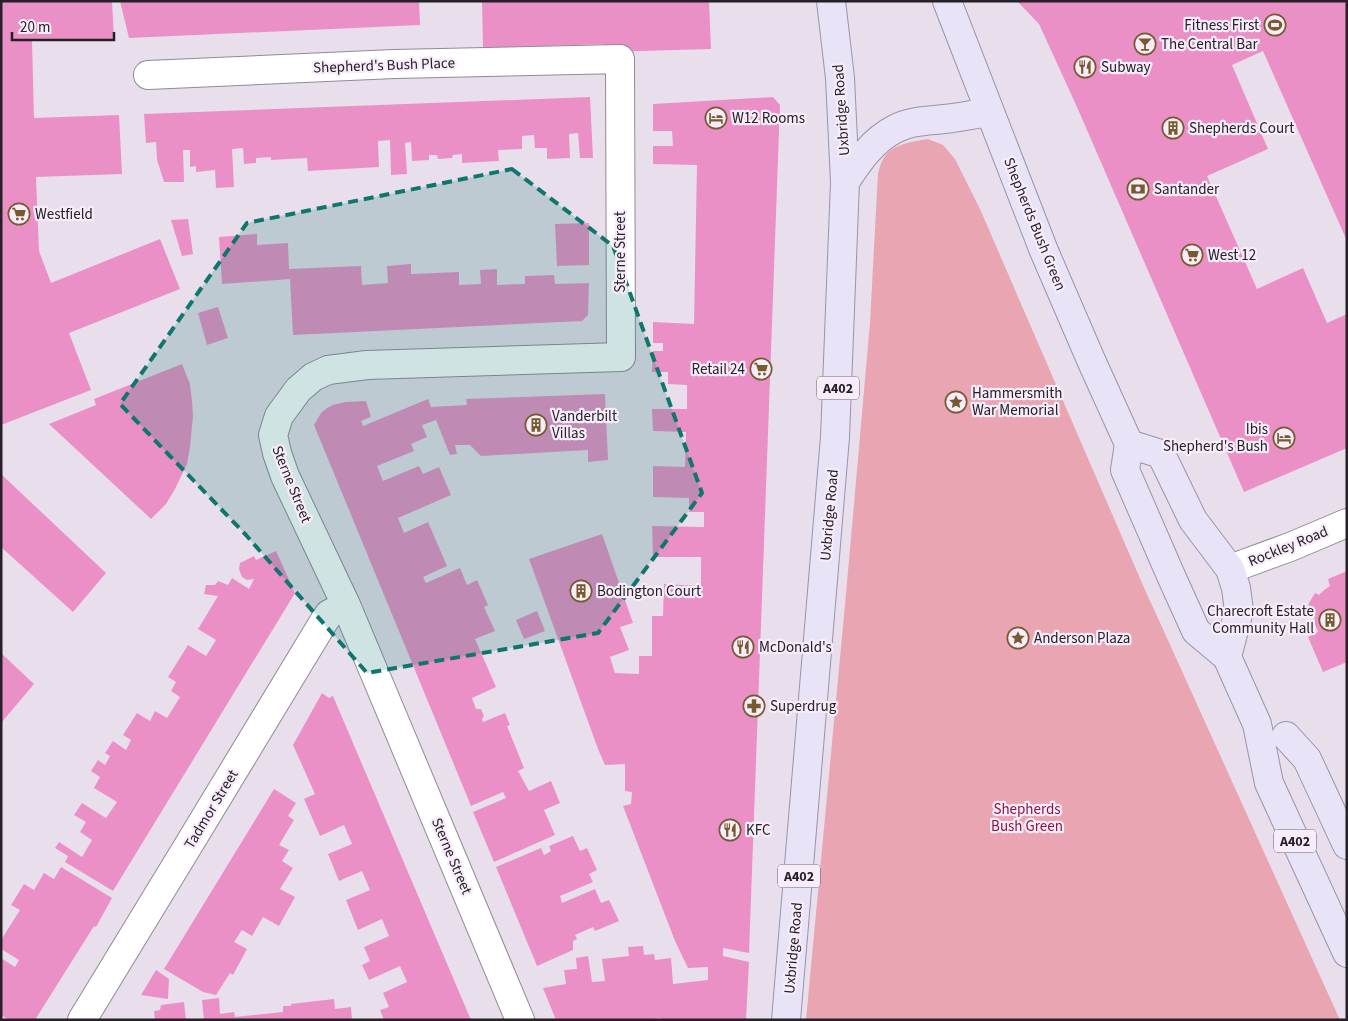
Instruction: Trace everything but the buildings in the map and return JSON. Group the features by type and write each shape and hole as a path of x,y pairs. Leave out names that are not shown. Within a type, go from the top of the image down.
{"main road":[{"name":"Shepherds Bush Green","path":"947,1 1044,251 1129,444"},
{"name":"Uxbridge Road","path":"786,1020 835,437 845,182 840,78 829,4"},
{"path":"845,182 860,159 873,145 894,129 915,122 956,118 989,112"},
{"path":"1129,444 1162,454 1193,520 1230,569 1236,588 1239,611 1227,657"},
{"name":"A402","path":"1129,444 1125,470 1196,631 1227,657 1257,724 1269,783 1347,953"},
{"path":"1286,736 1307,759 1347,845"}],"street":[{"name":"Shepherd's Bush Place","path":"148,75 394,64 620,59"},
{"name":"Sterne Street","path":"520,1020 346,605 286,476 277,453 273,435 279,416 298,390 313,377 328,370 367,365 621,357 620,59"},
{"name":"Rockley Road","path":"1230,569 1347,523"},
{"name":"Tadmor Street","path":"82,1020 322,623 329,614 346,605"}],"highlighted area":[{"path":"512,169 613,246 702,493 598,633 367,673 246,535 120,404 247,223"}],"green space":[{"name":"Shepherds Bush Green","path":"928,139 943,145 955,159 980,209 1145,590 1340,1020 806,1020 870,323 878,173 882,161 890,151 902,145"}],"place":[{"name":"Fitness First","path":"1275,25"},
{"name":"The Central Bar","path":"1145,44"},
{"name":"Subway","path":"1085,67"},
{"name":"W12 Rooms","path":"716,118"},
{"name":"Shepherds Court","path":"1173,128"},
{"name":"Santander","path":"1138,189"},
{"name":"Westfield","path":"19,214"},
{"name":"West 12","path":"1192,255"},
{"name":"Retail 24","path":"761,369"},
{"name":"Hammersmith War Memorial","path":"956,402"},
{"name":"Vanderbilt Villas","path":"536,425"},
{"name":"Ibis Shepherd's Bush","path":"1284,438"},
{"name":"Bodington Court","path":"581,591"},
{"name":"Charecroft Estate Community Hall","path":"1330,620"},
{"name":"Anderson Plaza","path":"1018,638"},
{"name":"McDonald's","path":"743,647"},
{"name":"Superdrug","path":"754,706"},
{"name":"KFC","path":"730,830"}]}
